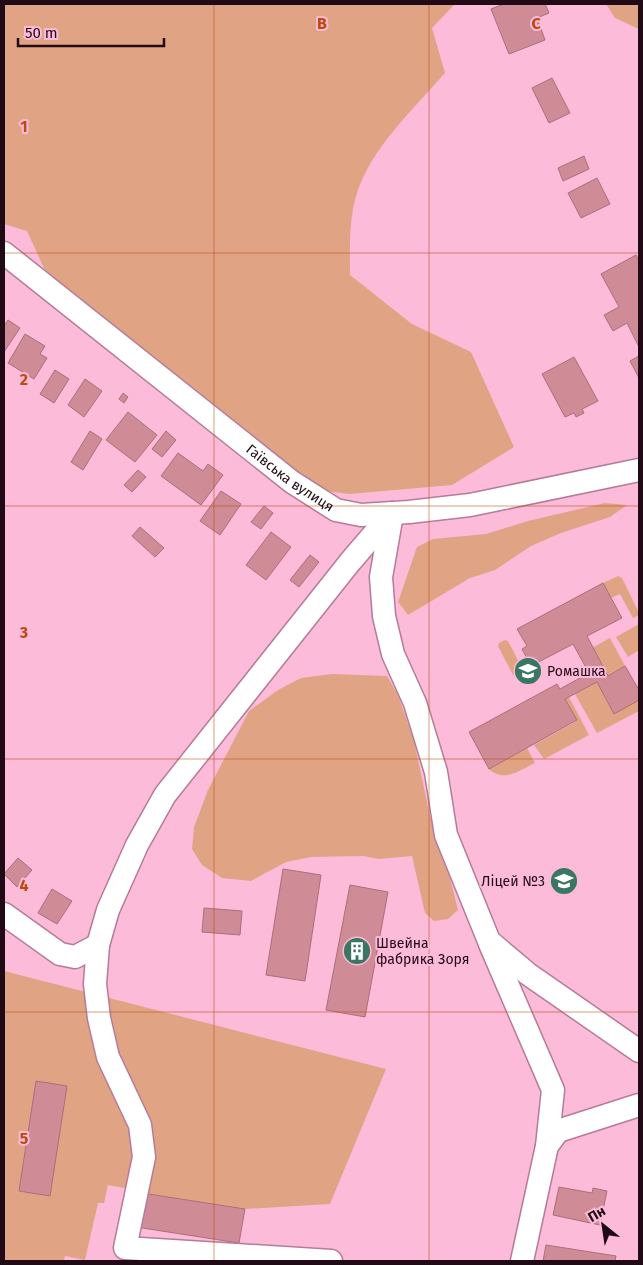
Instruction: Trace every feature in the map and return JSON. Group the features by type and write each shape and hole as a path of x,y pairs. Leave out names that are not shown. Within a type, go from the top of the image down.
{"street":[{"name":"Гаївська вулиця","path":"4,253 292,482 336,510 361,515 470,505 639,470"},
{"path":"392,513 380,577 384,616 393,654 414,703 436,772 446,835 553,1090 547,1146 522,1261"},
{"path":"331,1261 125,1248 144,1157 140,1125 108,1057 99,1018 95,984 98,945 108,910 124,873 165,795 350,562 392,513"},
{"path":"4,914 60,954 75,957 98,945"},
{"path":"489,941 528,974 639,1051"},
{"path":"547,1146 558,1131 639,1105"}],"shaded area":[{"path":"4,4 455,4 432,28 445,73 403,119 377,153 366,171 358,190 351,226 350,275 412,324 471,352 514,447 452,485 349,494 318,490 49,279 27,231 4,224"},
{"path":"606,4 639,4 639,29 615,18"},
{"path":"605,503 627,505 610,517 561,533 531,546 495,570 470,578 408,615 398,602 417,547 433,539 486,534 528,521"},
{"path":"618,576 622,578 639,613 639,615 633,618 620,594 611,598 603,583"},
{"path":"639,624 639,650 628,657 616,637"},
{"path":"610,638 625,666 608,676 592,648"},
{"path":"505,640 508,641 524,672 519,677 513,675 498,646 499,643"},
{"path":"332,674 387,676 398,695 414,741 430,816 445,858 458,910 448,919 434,921 425,913 412,856 379,859 363,856 311,857 286,862 251,881 222,878 202,865 192,849 194,827 208,790 249,711 278,690 301,678"},
{"path":"597,682 614,713 639,700 639,711 597,733 575,694"},
{"path":"569,697 589,735 544,759 534,745 577,721 565,699"},
{"path":"527,748 535,763 518,772 506,775 500,775 489,769"},
{"path":"4,971 386,1069 330,1204 245,1209 130,1191 130,1189 108,1185 104,1203 98,1203 85,1260 65,1256 64,1261 4,1261"}],"building":[{"path":"504,4 545,4 549,13 537,18 545,40 509,54 491,9"},
{"path":"552,78 570,113 549,123 532,88"},
{"path":"584,156 589,169 563,181 558,168"},
{"path":"597,178 610,204 581,218 568,193"},
{"path":"636,255 639,261 639,347 627,323 613,331 604,315 619,307 601,274"},
{"path":"8,320 20,328 4,352 4,326"},
{"path":"25,334 45,346 40,354 47,358 34,379 8,363"},
{"path":"639,356 639,378 630,361"},
{"path":"574,357 598,401 582,409 584,413 576,417 574,413 565,417 542,374"},
{"path":"55,370 69,379 54,403 40,394"},
{"path":"85,379 102,391 84,417 68,405"},
{"path":"123,393 128,397 124,403 119,399"},
{"path":"128,412 157,435 135,462 106,440"},
{"path":"90,431 102,439 83,470 71,462"},
{"path":"166,431 176,440 162,457 152,449"},
{"path":"178,453 203,471 208,464 223,475 201,505 161,476"},
{"path":"138,470 146,477 132,492 124,485"},
{"path":"221,491 241,504 220,535 200,521"},
{"path":"264,506 273,513 261,529 251,522"},
{"path":"140,527 164,548 155,557 132,536"},
{"path":"271,532 291,547 266,580 246,565"},
{"path":"310,555 319,562 299,587 290,580"},
{"path":"603,583 622,618 587,636 608,676 625,666 639,690 639,700 614,714 597,682 565,699 577,720 489,769 469,732 557,684 560,689 589,673 573,644 531,666 522,649 527,646 517,629"},
{"path":"18,858 32,870 17,887 4,874"},
{"path":"283,869 321,875 305,981 266,975"},
{"name":"Швейна фабрика Зоря","path":"350,885 388,892 365,1017 326,1010"},
{"path":"52,889 72,901 57,924 38,913"},
{"path":"204,908 242,911 240,935 202,932"},
{"path":"36,1081 67,1086 50,1196 19,1191"},
{"path":"559,1187 592,1193 593,1188 607,1191 600,1225 553,1215"},
{"path":"142,1193 245,1209 239,1243 136,1227"},
{"path":"546,1245 616,1256 615,1261 543,1261"}],"place":[{"name":"Ромашка","path":"528,671"},
{"name":"Ліцей №3","path":"564,881"},
{"name":"Швейна фабрика Зоря","path":"357,951"}]}
